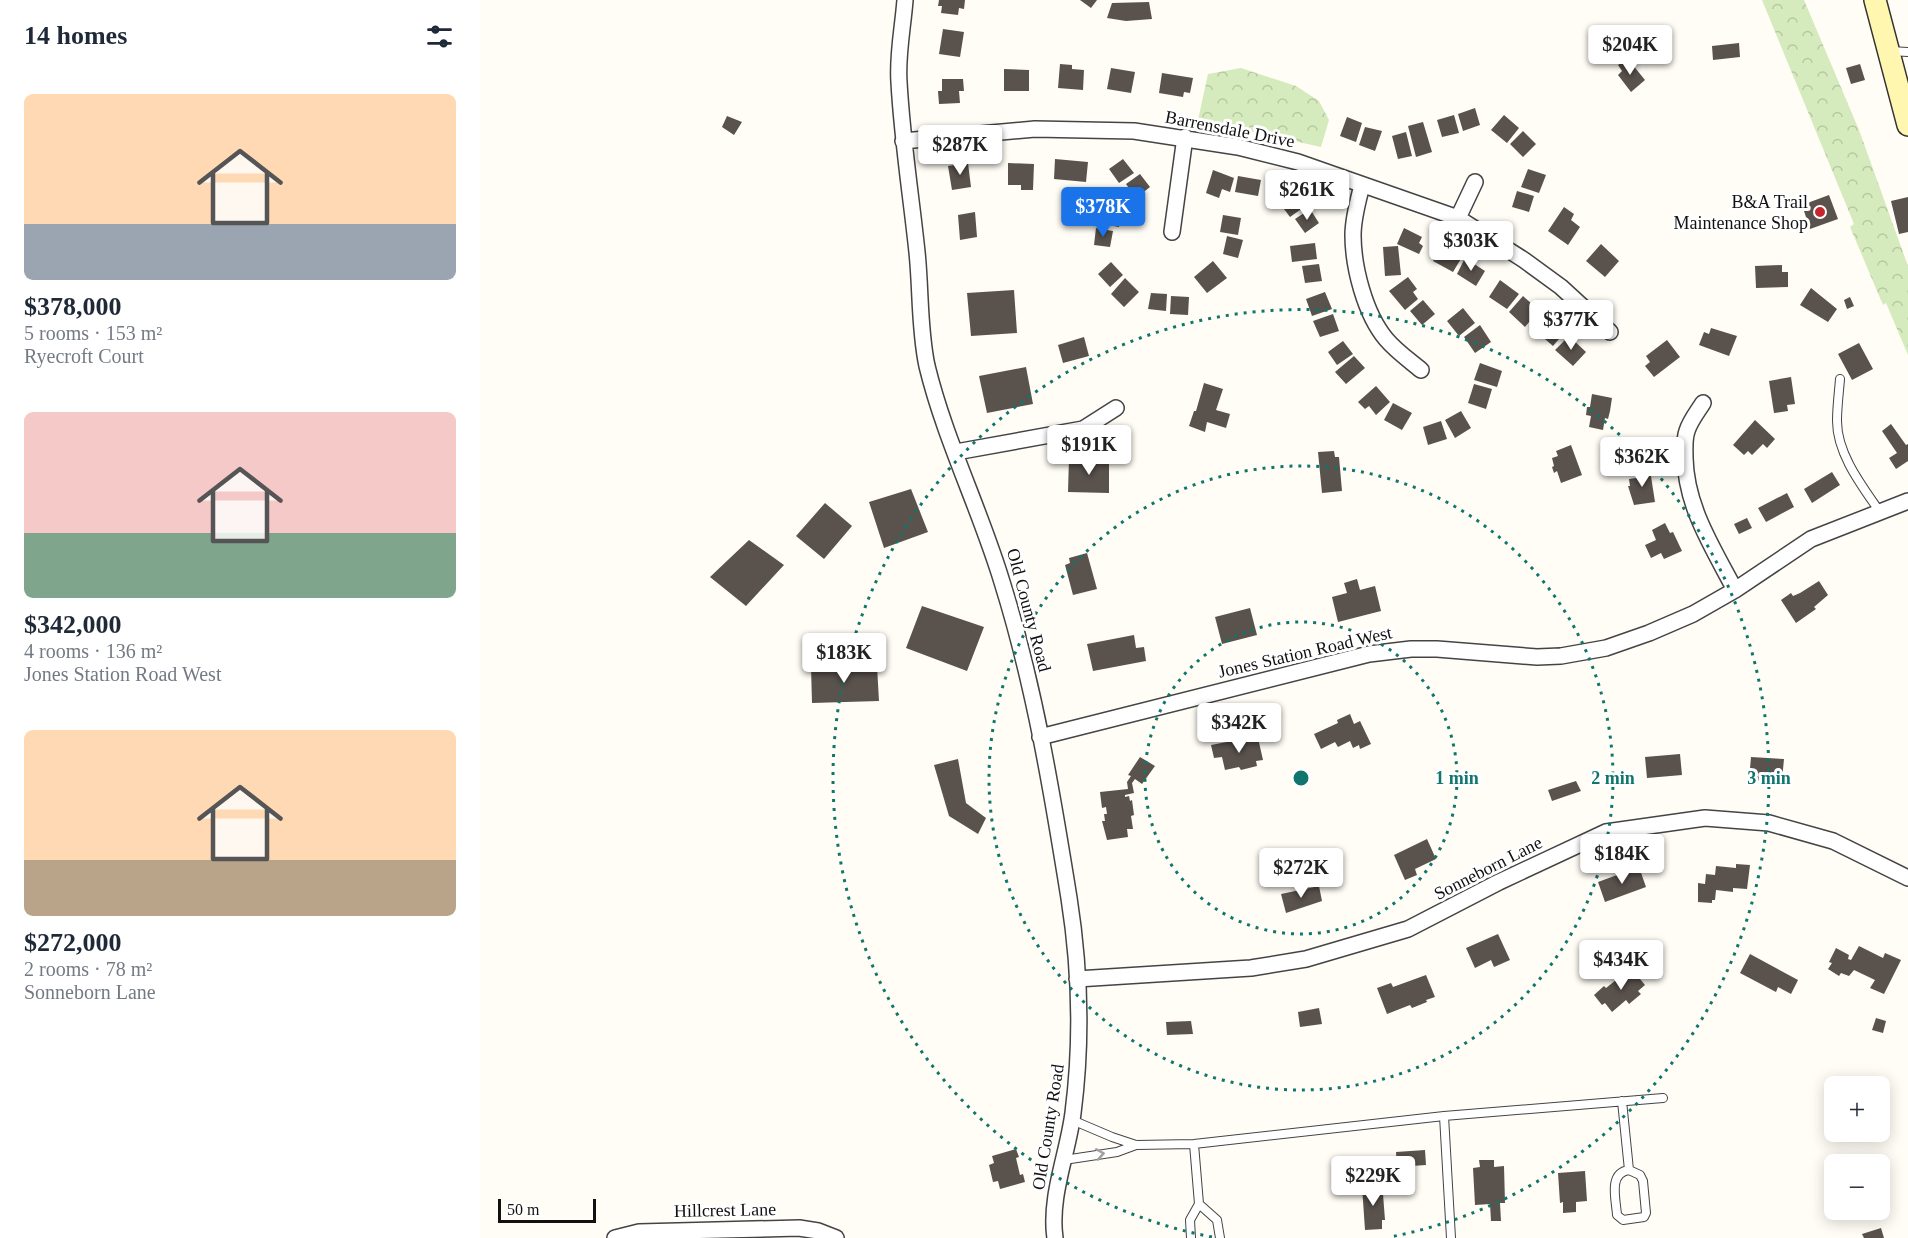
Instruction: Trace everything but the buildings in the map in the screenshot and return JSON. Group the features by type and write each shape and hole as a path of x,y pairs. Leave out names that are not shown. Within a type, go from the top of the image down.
{"street":[{"name":"Old County Road","path":"905,0 899,79 903,141 916,243 922,330 927,363 935,394 984,526 1017,632 1040,737 1070,902 1077,979 1078,1070 1072,1119 1054,1218 1055,1238"},
{"path":"1875,0 1898,52 1908,125"},
{"name":"Barrensdale Drive","path":"903,141 1035,129 1134,131 1238,147 1298,162 1458,218 1561,286 1610,332"},
{"path":"1172,232 1185,138"},
{"path":"1458,218 1475,182"},
{"path":"1362,185 1353,235 1355,258 1365,299 1373,319 1385,337 1421,370"},
{"path":"1703,403 1687,431 1685,444 1685,467 1690,499 1708,541 1735,590"},
{"path":"956,453 1083,429 1116,408"},
{"name":"Jones Station Road West","path":"1040,737 1369,654 1411,649 1537,657 1561,656 1606,648 1650,633 1693,614 1735,590 1811,539 1908,501"},
{"name":"Sonneborn Lane","path":"1077,979 1251,968 1306,959 1408,929 1499,882 1606,832 1705,818 1769,823 1833,841 1908,878"},
{"name":"Hillcrest Lane","path":"615,1238 639,1232 799,1228 818,1231 836,1238"}],"lane":[{"path":"1840,379 1837,422 1840,440 1856,476 1880,512"},
{"path":"1064,1160 1117,1152 1136,1145 1194,1143 1444,1116 1663,1098"},
{"path":"1622,1101 1629,1170"},
{"path":"1444,1116 1451,1238"},
{"path":"1072,1119 1136,1145"},
{"path":"1191,1238 1190,1220 1199,1204 1194,1143"},
{"path":"1629,1170 1640,1174 1643,1181 1646,1213 1644,1217 1623,1220 1617,1215 1615,1180 1619,1174 1629,1170"},
{"path":"1199,1204 1217,1220 1220,1238"}],"green space":[{"path":"1762,0 1804,0 1859,130 1908,266 1908,355 1886,303 1883,305 1850,227 1854,224"},
{"path":"1241,68 1296,86 1319,101 1329,120 1321,147 1198,120 1208,74"}],"place":[{"name":"B&A Trail Maintenance Shop","path":"1820,212"}]}
